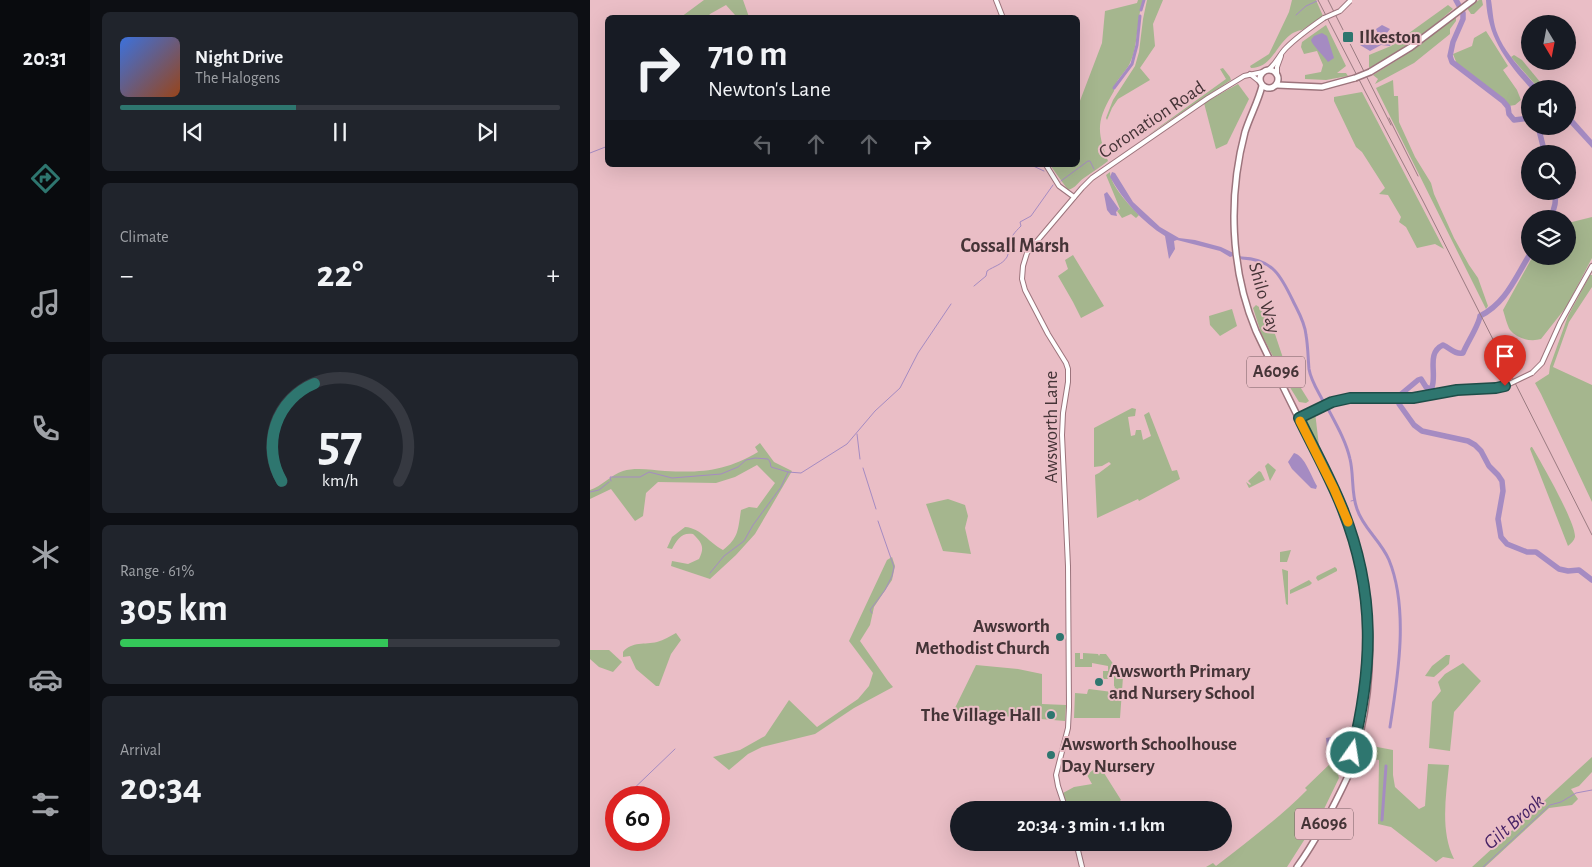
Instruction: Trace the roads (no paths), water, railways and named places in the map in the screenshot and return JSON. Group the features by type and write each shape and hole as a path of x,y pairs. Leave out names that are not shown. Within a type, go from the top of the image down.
{"main road":[{"path":"1291,85 1273,71 1266,71 1261,84 1271,89 1277,85 1322,87 1355,78 1370,72 1411,48 1472,0"},
{"path":"1277,85 1278,76"},
{"name":"Shilo Way","path":"1261,84 1257,101 1248,122 1238,167 1235,210 1238,264 1242,286 1251,319 1337,494 1352,535 1364,582 1369,634 1360,716 1346,779 1329,815 1298,867"},
{"name":"Shilo Way","path":"1257,101 1271,89"}],"street":[{"path":"996,0 1002,15"},
{"path":"1266,71 1274,66 1281,54 1302,35 1324,18 1340,11 1350,0"},
{"path":"1278,76 1281,54"},
{"name":"Coronation Road","path":"1074,197 1092,178 1208,98 1244,76 1266,71"},
{"path":"1250,74 1261,84"},
{"path":"1047,167 1059,186 1074,197"},
{"name":"Awsworth Lane","path":"1063,801 1056,775 1068,728 1069,707 1068,566 1062,430 1062,413 1068,382 1068,369 1030,301 1023,284 1022,275 1024,260 1028,253 1074,197"},
{"path":"1299,418 1339,400 1360,397 1405,398 1505,386 1532,372 1542,363 1560,323 1592,266"},
{"path":"1078,851 1082,867"}],"waterway":[{"path":"1141,10 1144,0"},
{"path":"1456,0 1463,13 1463,19 1453,42 1450,56 1452,62 1503,101 1514,120 1521,119"},
{"path":"1296,15 1306,6 1317,1"},
{"path":"1114,88 1132,64 1137,45 1140,16"},
{"path":"1540,135 1543,145"},
{"path":"590,153 605,147"},
{"path":"1080,167 1090,161 1094,169"},
{"path":"1035,167 1044,171"},
{"path":"1061,181 1080,167"},
{"path":"974,286 986,276 987,271 1005,260 1008,256 1012,237 1021,226 1020,222 1031,216 1053,185"},
{"path":"1553,210 1555,200"},
{"path":"1242,258 1262,262 1281,278 1303,322 1307,339 1310,373 1323,401"},
{"path":"1523,265 1503,297 1489,311 1480,316 1463,353 1455,352 1443,345 1438,349 1433,358 1432,387 1430,389 1426,387 1421,379 1418,380 1400,395 1399,404 1414,425 1422,431 1468,441 1481,451 1489,466 1502,481 1503,491 1498,519 1501,537 1507,544 1527,552 1536,552 1559,569 1568,571 1579,570 1592,580"},
{"path":"611,481 610,477 640,477 649,472 672,478 721,474 738,467 746,460 755,458 768,459 771,467 788,472 801,473 847,444 875,411 900,388 918,353 951,304"},
{"path":"1327,407 1348,452 1357,509 1363,522 1386,553 1395,579 1399,600 1400,643 1390,727"},
{"path":"857,434 860,459"},
{"path":"863,468 876,509"},
{"path":"710,573 724,556 744,541 753,525 781,487 788,472"},
{"path":"590,492 599,490 609,482"},
{"path":"1351,501 1355,500"},
{"path":"872,613 870,610 885,590 894,567 878,521"},
{"path":"636,786 675,749"},
{"path":"1382,820 1386,766"},
{"name":"Gilt Brook","path":"1483,867 1550,805 1561,802 1576,793 1592,790"}],"railway":[{"path":"1318,0 1423,201 1592,535"},
{"path":"1328,0 1391,125"},
{"path":"1389,118 1418,176"}],"place":[{"name":"Ilkeston","path":"1348,37"},
{"name":"Awsworth Methodist Church","path":"1060,637"},
{"name":"Awsworth Primary and Nursery School","path":"1099,682"},
{"name":"The Village Hall","path":"1051,715"},
{"name":"Awsworth Schoolhouse Day Nursery","path":"1051,755"}],"district":[{"name":"Cossall Marsh","path":"1015,246"}]}
